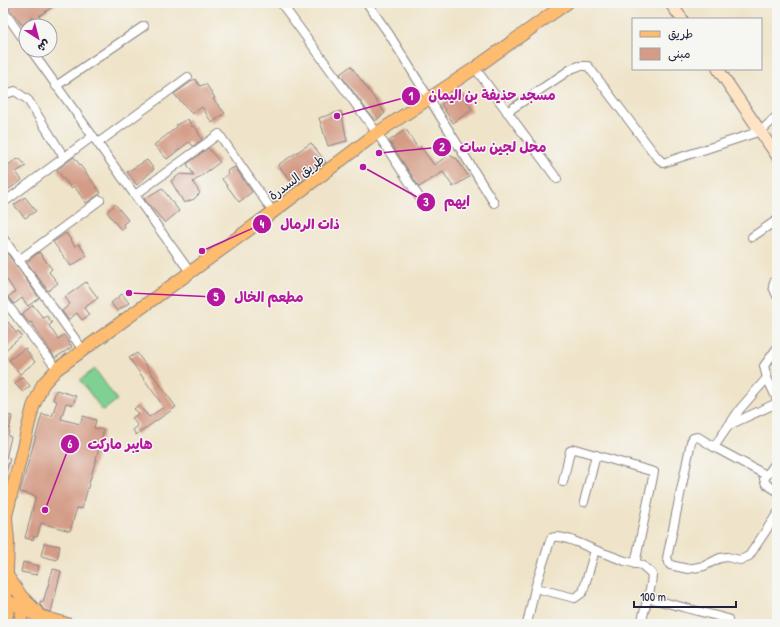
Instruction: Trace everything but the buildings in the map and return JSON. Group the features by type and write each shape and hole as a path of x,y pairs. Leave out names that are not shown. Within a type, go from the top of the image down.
{"main road":[{"name":"طريق السدرة","path":"3,622 8,612 5,599 8,541 5,523 33,407 43,384 57,369 273,212 377,133 475,68 567,3"},
{"path":"6,574 21,596 40,616"},
{"path":"5,599 40,616 67,624"},
{"path":"21,624 21,616 26,610"}],"street":[{"path":"281,3 377,133 421,200"},
{"path":"367,3 389,34 494,203"},
{"path":"672,4 681,18"},
{"path":"3,10 18,32"},
{"path":"56,86 144,26"},
{"path":"37,58 190,272"},
{"path":"508,112 579,66 588,66 656,156 663,163 761,131 777,116"},
{"path":"475,68 557,179"},
{"path":"719,70 777,156"},
{"path":"3,203 64,157 96,140 188,77"},
{"path":"3,95 15,90 28,100 64,157"},
{"path":"135,195 219,134 273,212"},
{"path":"18,261 100,200"},
{"path":"752,237 777,220"},
{"path":"3,238 83,350"},
{"path":"777,278 773,287 777,296"},
{"path":"3,298 57,369"},
{"path":"777,348 764,363 764,370 777,398"},
{"path":"714,447 727,426 767,378"},
{"path":"727,426 777,403"},
{"path":"766,475 698,437 693,438 667,558 670,565 688,569 704,566 720,558 727,557 740,560 749,556 777,514"},
{"path":"563,482 572,449 654,472 635,564"},
{"path":"584,502 596,455"},
{"path":"777,461 764,479 766,484 777,491"},
{"path":"529,623 535,588 549,543 553,536 564,538 635,564 642,565 652,574 648,598 641,624"},
{"path":"535,588 575,598 579,596 583,592 595,550"},
{"path":"648,598 728,619"}],"green space":[{"path":"95,369 117,400 103,411 80,380"}],"place":[{"name":"مسجد حذيفة بن اليمان","path":"337,116"},
{"name":"محل لجين سات","path":"379,153"},
{"name":"ايهم","path":"363,167"},
{"name":"ذات الرمال","path":"202,251"},
{"name":"مطعم الخال","path":"129,293"},
{"name":"هايبر ماركت","path":"45,510"}]}
